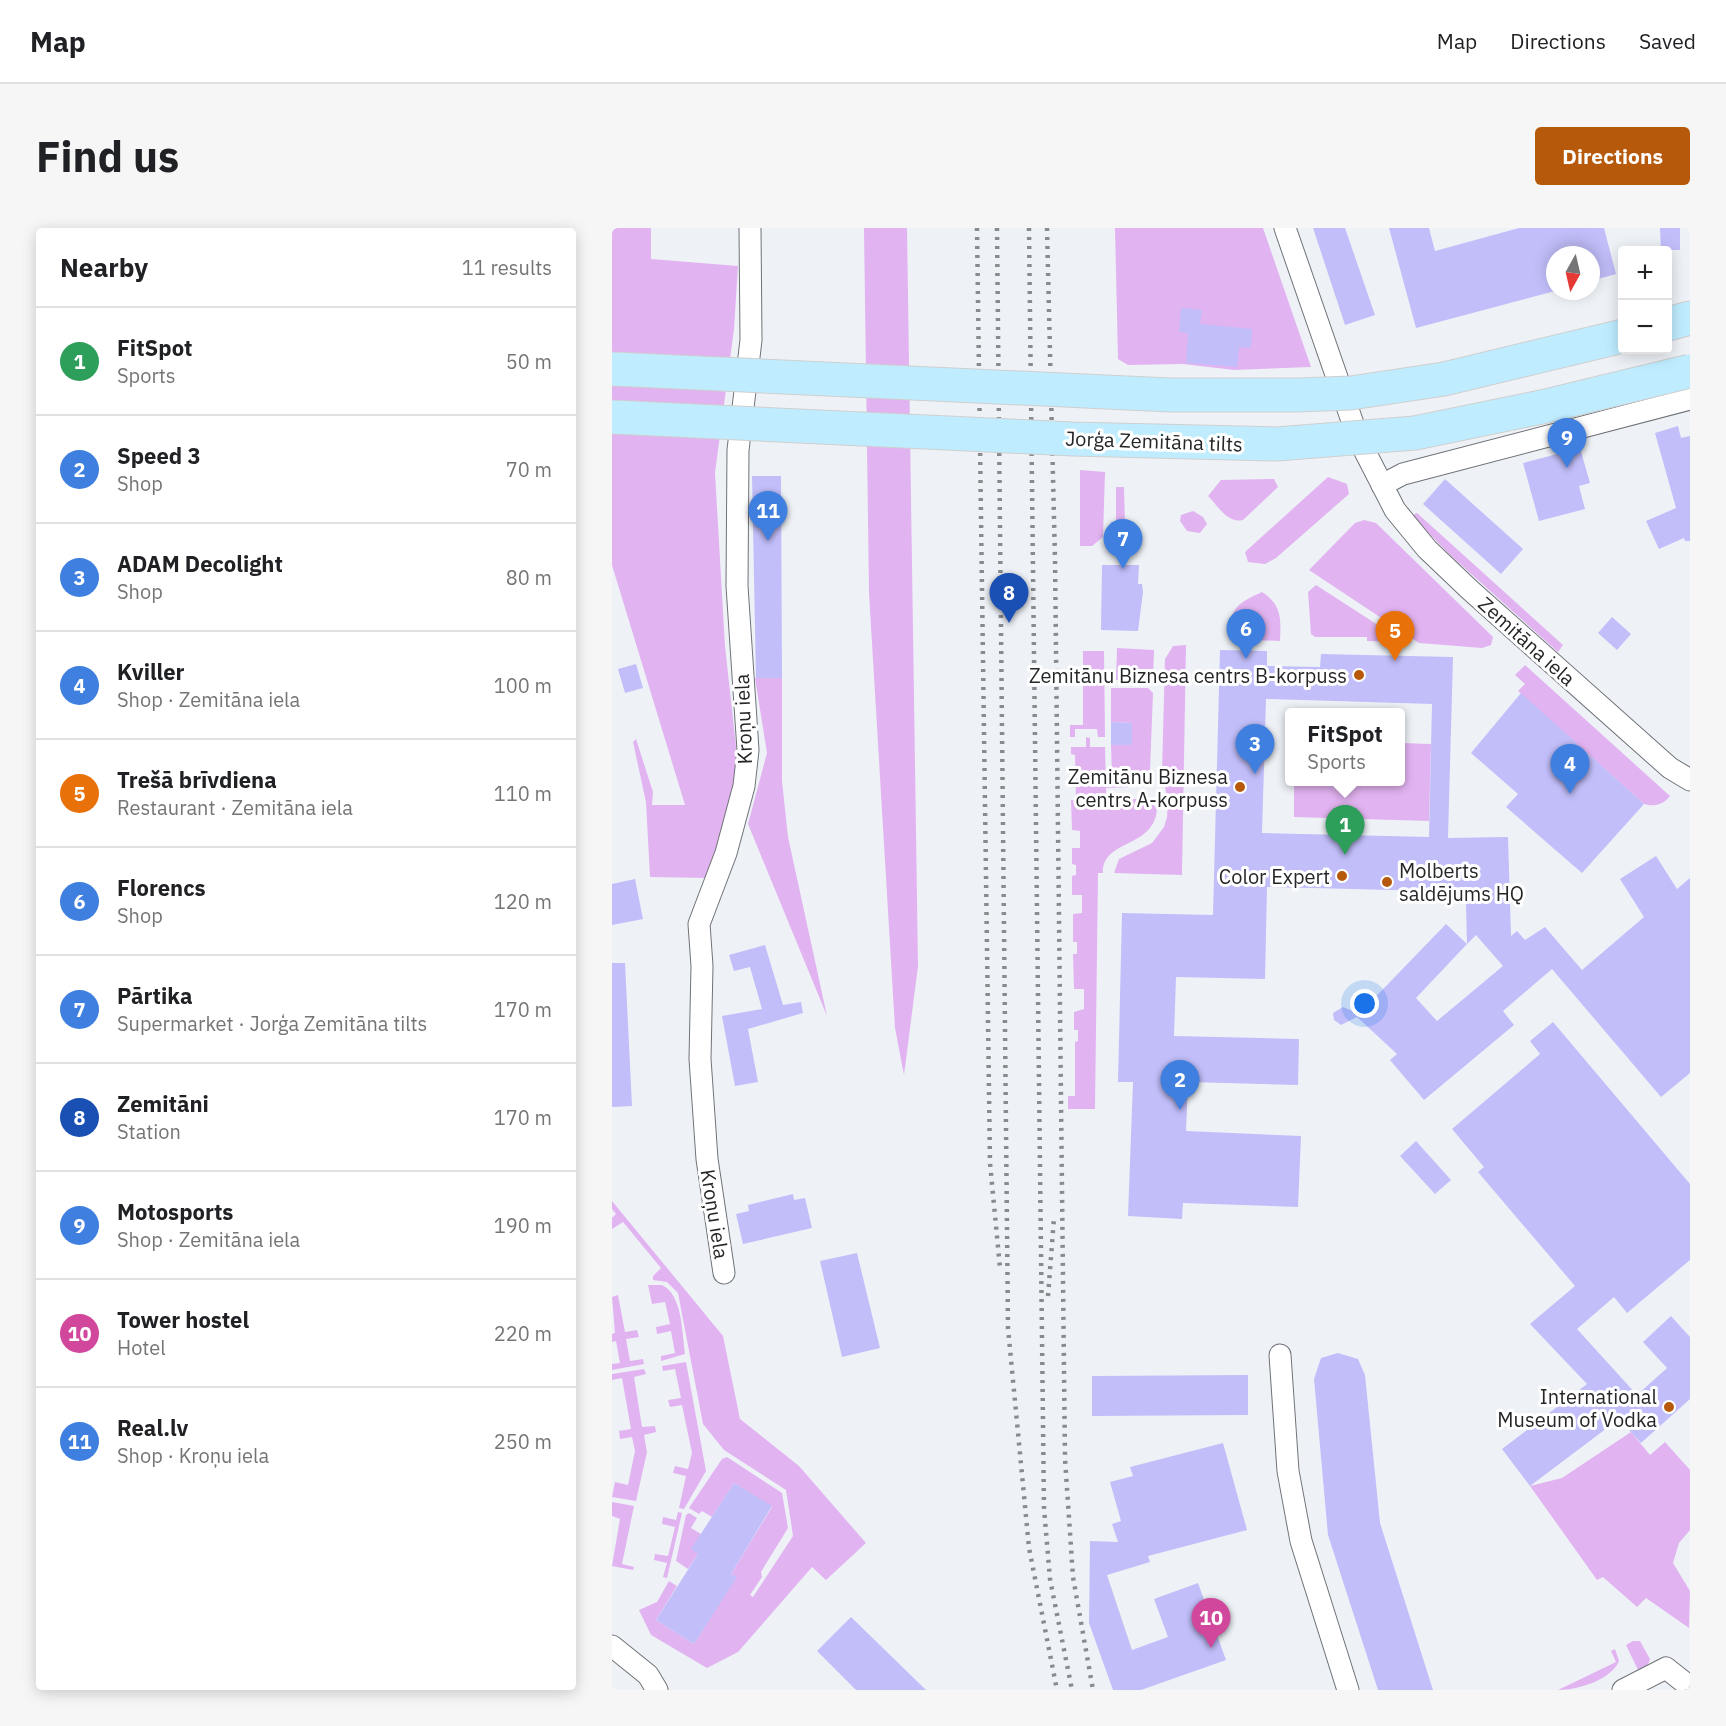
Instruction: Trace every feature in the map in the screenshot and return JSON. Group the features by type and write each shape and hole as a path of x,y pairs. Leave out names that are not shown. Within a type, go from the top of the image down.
{"main road":[{"path":"1672,323 1690,318"},
{"path":"612,369 1170,395 1298,395 1351,393 1444,379 1618,337"},
{"name":"Jorģa Zemitāna tilts","path":"612,417 1073,439 1277,444 1415,433 1546,406 1690,371"}],"street":[{"name":"Kroņu iela","path":"724,1273 707,1159 700,1059 702,966 699,924 726,853 744,786 748,750 737,586 738,450 751,340 750,228"},
{"name":"Zemitāna iela","path":"1285,228 1358,438 1408,528 1461,582 1670,768 1690,780"},
{"path":"1382,484 1412,472 1690,399"},
{"path":"1280,1355 1288,1471 1301,1541 1348,1690"},
{"path":"612,1646 648,1675 657,1690"},
{"path":"1633,1688 1666,1668 1690,1687"}],"shaded area":[{"path":"612,228 651,228 651,259 738,266 734,329 715,473 725,646 739,774 708,878 650,877 646,802 633,742 636,739 653,792 652,805 685,805 612,565"},
{"path":"864,228 907,228 918,966 904,1075 895,1028 869,593"},
{"path":"1115,228 1263,228 1311,367 1234,370 1183,364 1128,365 1118,359"},
{"path":"1080,470 1105,472 1103,537 1092,546 1080,546"},
{"path":"1328,477 1347,484 1349,494 1276,558 1265,564 1248,562 1245,552"},
{"path":"1274,479 1278,487 1243,520 1238,521 1228,517 1208,496 1221,480"},
{"path":"1116,487 1124,487 1125,525 1116,525"},
{"path":"1193,511 1203,517 1207,524 1200,533 1187,531 1180,521 1181,515"},
{"path":"1417,513 1563,645 1558,652 1449,554 1416,520 1413,515"},
{"path":"1364,520 1376,523 1493,637 1491,645 1482,648 1419,643 1309,570 1355,523"},
{"path":"1316,585 1398,638 1397,642 1367,641 1367,637 1315,637 1311,634 1308,592"},
{"path":"1262,592 1277,607 1280,641 1229,639 1231,621 1236,609 1246,600"},
{"path":"1186,645 1182,875 1114,873 1119,859 1152,843 1164,827 1168,802 1162,771 1165,659 1173,646"},
{"path":"1117,648 1154,650 1153,678 1150,681 1116,680"},
{"path":"1083,651 1104,651 1105,737 1098,737 1097,729 1075,729 1075,737 1070,737 1070,725 1083,725"},
{"path":"1525,665 1670,796 1658,804 1644,804 1518,691 1525,684 1515,675"},
{"path":"755,678 782,678 782,781 788,837 827,1016 748,824 767,753"},
{"path":"1111,688 1148,688 1153,693 1150,771 1145,776 1112,776 1111,745 1132,745 1132,723 1111,722"},
{"path":"1086,737 1090,738 1090,747 1105,747 1106,784 1130,784 1130,787 1106,788 1106,799 1148,799 1157,809 1154,822 1147,831 1111,854 1105,862 1103,873 1098,873 1095,1109 1068,1109 1068,1096 1075,1096 1075,1042 1078,1041 1078,1030 1074,1030 1074,1012 1084,1009 1084,989 1074,989 1073,954 1077,954 1077,942 1073,942 1073,914 1082,913 1082,895 1072,895 1072,876 1076,875 1076,865 1072,864 1072,848 1080,848 1080,831 1072,830 1071,800 1076,800 1075,755 1071,754 1071,747 1086,747"},
{"path":"1405,743 1431,744 1429,821 1294,817 1294,786 1405,786"},
{"path":"612,1201 723,1336 740,1419 799,1466 866,1543 826,1580 812,1567 738,1652 707,1668 651,1635 639,1610 657,1602 669,1581 677,1586 656,1620 694,1644 736,1577 731,1574 772,1507 734,1483 712,1517 702,1511 699,1514 689,1508 722,1459 727,1457 782,1493 788,1528 761,1572 762,1577 750,1595 753,1597 793,1536 786,1490 724,1450 703,1424 678,1293 667,1282 653,1280 653,1276 661,1268 623,1222 612,1229 612,1218 616,1214 612,1209"},
{"path":"648,1285 662,1285 669,1290 678,1306 685,1354 661,1361 661,1356 675,1353 671,1331 657,1334 656,1327 670,1324 665,1302 652,1304"},
{"path":"618,1295 625,1332 637,1330 639,1337 626,1339 630,1361 643,1359 644,1364 612,1370 612,1364 620,1363 616,1341 612,1342 612,1334 615,1333 612,1297"},
{"path":"686,1362 706,1471 684,1509 679,1508 686,1476 673,1473 675,1466 688,1469 692,1453 682,1405 670,1407 668,1400 681,1398 675,1369 663,1371 662,1366"},
{"path":"644,1369 646,1374 634,1377 642,1427 655,1426 656,1432 644,1435 647,1452 636,1501 612,1497 615,1482 628,1485 635,1451 632,1437 620,1439 619,1431 631,1429 622,1378 612,1380 612,1374"},
{"path":"1631,1432 1650,1455 1665,1442 1690,1470 1690,1530 1679,1543 1673,1563 1690,1591 1689,1628 1646,1598 1637,1607 1603,1577 1597,1580 1530,1486 1562,1478"},
{"path":"612,1502 634,1506 622,1564 634,1567 633,1570 612,1566 620,1519 612,1516"},
{"path":"678,1512 682,1513 667,1578 663,1577 667,1563 654,1560 655,1554 668,1556 675,1527 662,1524 663,1517 676,1520"},
{"path":"689,1513 697,1518 691,1528 701,1534 698,1554 688,1569 676,1561 686,1515"},
{"path":"1633,1641 1640,1641 1650,1659 1648,1665 1638,1670 1626,1645"},
{"path":"1615,1649 1619,1661 1609,1674 1584,1686 1558,1690 1616,1662 1611,1651"}],"building":[{"path":"1313,228 1345,228 1375,315 1345,325"},
{"path":"1389,228 1429,228 1435,251 1519,228 1604,228 1616,274 1600,278 1600,246 1546,246 1546,293 1416,328"},
{"path":"1660,228 1680,228 1680,250 1672,250 1672,246 1661,246"},
{"path":"1181,308 1202,310 1200,324 1252,329 1251,348 1239,347 1237,367 1186,363 1188,333 1179,332"},
{"path":"1678,426 1681,438 1690,436 1690,541 1685,541 1684,538 1659,549 1646,521 1676,508 1655,433"},
{"path":"1580,448 1590,483 1579,486 1585,509 1539,521 1523,463"},
{"path":"752,476 781,476 782,678 756,678"},
{"path":"1445,479 1523,549 1501,574 1423,504"},
{"path":"1102,565 1139,565 1138,584 1142,584 1143,592 1138,631 1101,630"},
{"path":"1612,617 1631,634 1617,650 1598,633"},
{"path":"1220,650 1267,651 1267,666 1320,667 1321,654 1453,657 1448,838 1508,837 1511,936 1517,931 1525,940 1545,927 1582,970 1644,917 1620,879 1656,856 1677,889 1690,878 1690,1073 1661,1097 1552,969 1503,1011 1514,1025 1424,1100 1390,1060 1397,1054 1357,1017 1341,1025 1334,1020 1333,1013 1343,1007 1359,1014 1446,924 1467,944 1466,903 1476,892 1267,887 1265,979 1176,977 1174,1036 1299,1039 1298,1085 1188,1082 1186,1131 1301,1136 1298,1207 1183,1203 1182,1219 1128,1216 1133,1082 1118,1082 1122,913 1213,915","holes":["1476,935 1503,966 1437,1021 1416,998"]},
{"path":"636,664 643,688 625,693 618,669"},
{"path":"1521,693 1644,804 1582,873 1506,807 1518,794 1471,753"},
{"path":"1111,722 1132,723 1132,745 1111,745"},
{"path":"635,879 643,919 612,925 612,884"},
{"path":"765,945 783,1005 801,1002 803,1013 748,1029 758,1082 735,1086 722,1016 762,1009 750,967 734,971 729,955"},
{"path":"612,963 625,963 632,1106 612,1107"},
{"path":"1553,1022 1690,1184 1690,1260 1627,1313 1614,1297 1577,1329 1637,1395 1667,1368 1643,1342 1671,1316 1690,1337 1690,1399 1641,1443 1619,1419 1530,1486 1502,1449 1587,1384 1530,1324 1575,1286 1478,1172 1484,1167 1452,1129 1540,1054 1530,1041"},
{"path":"1416,1141 1451,1180 1435,1194 1400,1156"},
{"path":"793,1194 794,1200 805,1198 812,1228 743,1244 736,1214 749,1211 748,1205"},
{"path":"857,1253 880,1348 842,1357 820,1261"},
{"path":"1338,1353 1358,1359 1365,1375 1380,1523 1433,1690 1378,1690 1328,1535 1314,1379 1321,1358"},
{"path":"1248,1375 1248,1415 1092,1416 1092,1376"},
{"path":"1223,1443 1247,1530 1148,1556 1150,1562 1107,1575 1132,1650 1168,1637 1154,1599 1198,1583 1226,1660 1141,1690 1113,1690 1089,1623 1090,1541 1118,1542 1112,1524 1121,1521 1110,1482 1133,1476 1130,1467"},
{"path":"734,1483 772,1506 731,1574 737,1577 694,1644 656,1620 698,1554 691,1549"},
{"path":"851,1617 926,1690 856,1690 817,1651"}],"railway":[{"path":"977,228 990,1163 1000,1268"},
{"path":"997,228 1008,1328 1029,1548 1057,1690"},
{"path":"1029,228 1044,1508 1050,1579 1072,1690"},
{"path":"1047,228 1055,559 1065,1459 1073,1577 1093,1690"},
{"path":"1048,1296 1054,1218"}],"place":[{"name":"Motosports","path":"1567,468"},
{"name":"Real.lv","path":"768,541"},
{"name":"Pārtika","path":"1123,569"},
{"name":"Zemitāni","path":"1009,623"},
{"name":"Florencs","path":"1246,659"},
{"name":"Trešā brīvdiena","path":"1395,661"},
{"name":"Zemitānu Biznesa centrs B-korpuss","path":"1359,675"},
{"name":"ADAM Decolight","path":"1255,774"},
{"name":"Zemitānu Biznesa centrs A-korpuss","path":"1240,787"},
{"name":"Kviller","path":"1570,794"},
{"name":"FitSpot","path":"1345,855"},
{"name":"Color Expert","path":"1342,876"},
{"name":"Molberts saldējums HQ","path":"1387,882"},
{"name":"Speed 3","path":"1180,1110"},
{"name":"International Museum of Vodka","path":"1669,1407"},
{"name":"Tower hostel","path":"1211,1648"}]}
